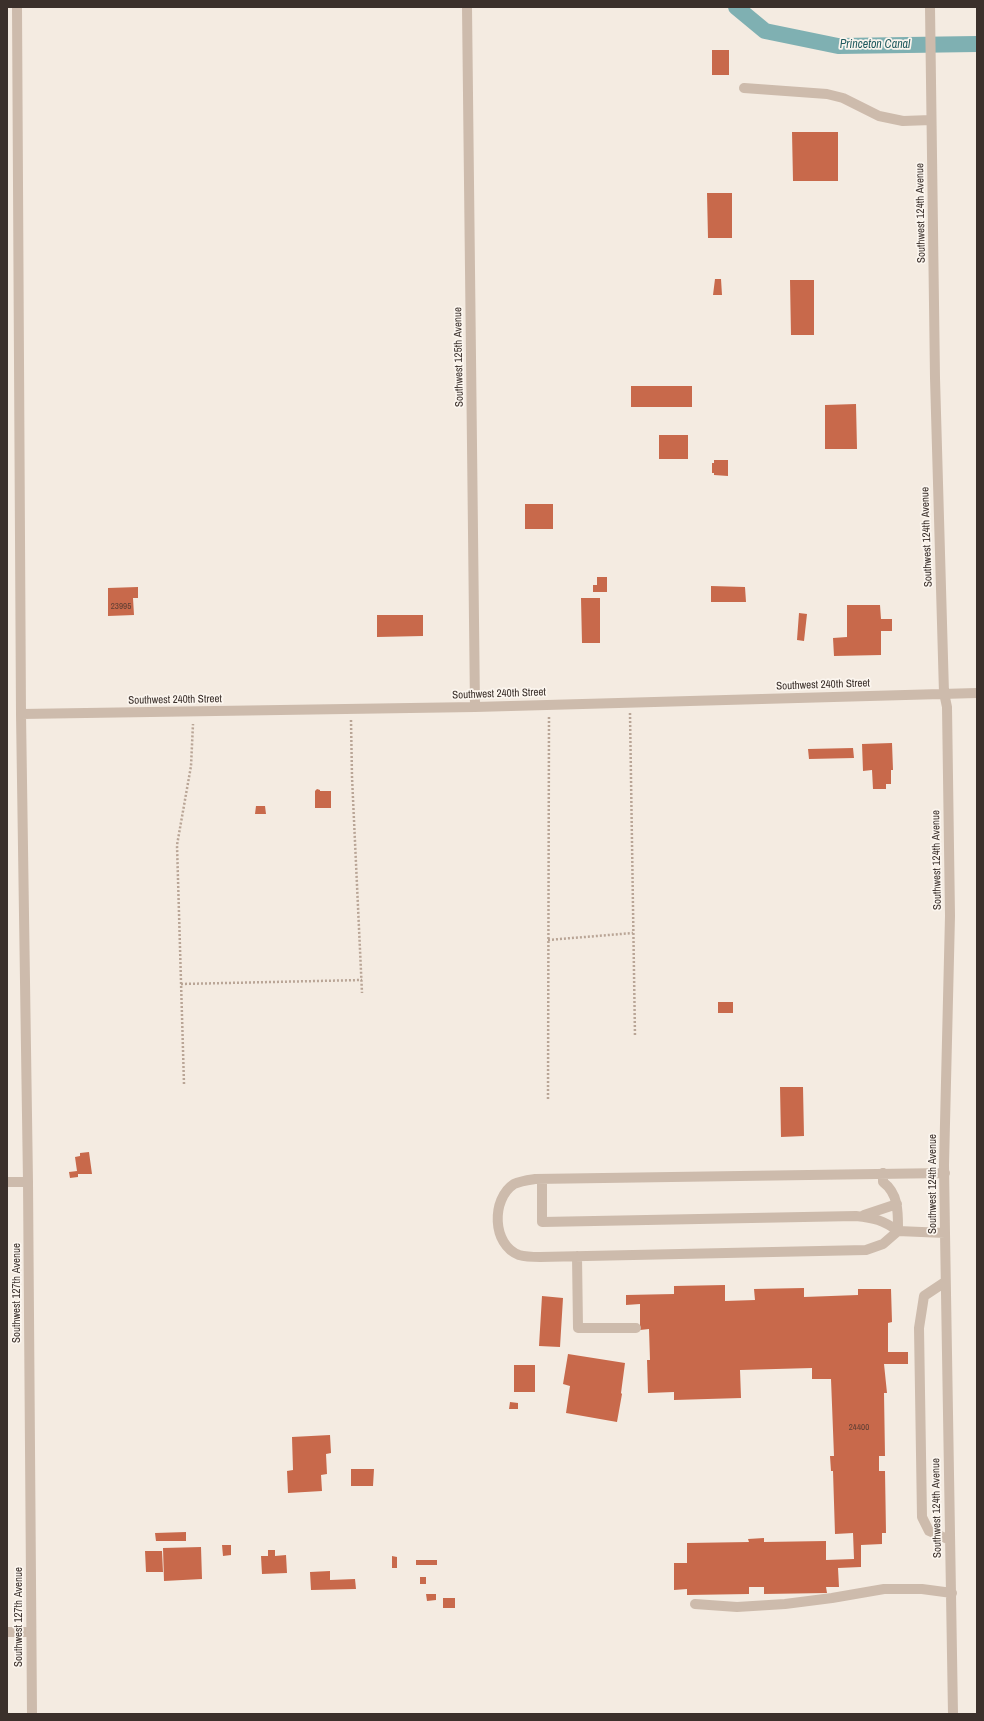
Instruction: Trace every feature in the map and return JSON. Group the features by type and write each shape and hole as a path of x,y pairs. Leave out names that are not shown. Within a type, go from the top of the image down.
{"street":[{"name":"Southwest 127th Avenue","path":"17,7 21,714 28,1182 32,1714"},
{"name":"Southwest 125th Avenue","path":"467,7 475,707"},
{"name":"Southwest 124th Avenue","path":"930,7 935,371 944,693 947,707 950,916 945,1173 945,1282 952,1593 953,1714"},
{"path":"744,88 827,94 843,98 880,116 904,121 931,120"},
{"name":"Southwest 240th Street","path":"21,714 475,707 977,693"},
{"path":"883,1173 883,1182 892,1192 897,1204 898,1231"},
{"path":"898,1231 883,1244 866,1250 540,1257 522,1256 510,1249 502,1238 497,1220 499,1204 506,1191 514,1184 523,1181 542,1179 945,1173"},
{"path":"542,1179 542,1222 856,1216 875,1218 887,1223 898,1231 945,1233"},
{"path":"7,1182 28,1182"},
{"path":"856,1216 875,1212 897,1204"},
{"path":"577,1256 578,1328 636,1328"},
{"path":"945,1282 924,1296 919,1328 922,1517 930,1531 950,1540"},
{"path":"695,1604 737,1607 785,1604 884,1589 922,1589 952,1593"},
{"path":"7,1632 31,1632"}],"path":[{"path":"630,703 635,1037"},
{"path":"548,1099 549,705"},
{"path":"351,709 352,777 362,993"},
{"path":"184,1084 177,845 191,766 193,712"},
{"path":"548,940 633,933"},
{"path":"181,984 362,980"}],"building":[{"path":"712,50 729,50 729,75 712,75"},
{"path":"792,132 838,132 838,181 793,181"},
{"path":"707,193 732,193 732,238 708,238"},
{"path":"715,279 721,279 722,295 713,295"},
{"path":"790,280 814,280 814,335 791,335"},
{"path":"631,386 692,386 692,407 631,407"},
{"path":"856,404 857,449 825,449 825,405"},
{"path":"659,435 688,435 688,459 659,459"},
{"path":"714,460 728,460 728,476 714,475 714,473 712,473 712,463 714,463"},
{"path":"525,504 553,504 553,529 525,529"},
{"path":"597,577 607,577 607,592 593,592 593,585 597,585"},
{"path":"711,586 745,587 746,602 711,602"},
{"path":"138,587 138,598 133,598 134,615 108,616 108,588"},
{"path":"581,598 600,598 600,643 582,643"},
{"path":"847,605 880,605 881,619 892,619 892,631 881,631 881,655 834,656 833,638 847,637"},
{"path":"799,613 807,614 804,641 797,640"},
{"path":"377,615 423,615 423,636 377,637"},
{"path":"892,743 893,770 891,770 891,784 886,784 886,789 873,789 872,770 863,771 862,744"},
{"path":"853,748 854,758 809,759 808,749"},
{"path":"317,789 320,791 331,791 331,808 315,808 315,791"},
{"path":"256,806 265,806 266,814 255,814"},
{"path":"718,1002 733,1002 733,1013 718,1013"},
{"path":"780,1087 803,1087 804,1136 781,1137"},
{"path":"89,1152 92,1174 78,1174 78,1177 70,1178 69,1172 77,1171 75,1157 80,1156 80,1153"},
{"path":"725,1285 725,1301 755,1300 754,1289 804,1288 804,1297 858,1295 858,1289 891,1289 892,1322 888,1323 888,1352 908,1352 908,1364 884,1364 887,1393 884,1393 885,1456 879,1456 879,1471 885,1471 886,1533 882,1533 882,1544 861,1545 861,1567 838,1568 839,1587 826,1587 827,1593 764,1594 764,1587 749,1587 749,1594 687,1595 687,1589 674,1590 674,1563 687,1563 687,1543 749,1542 748,1539 764,1538 764,1542 826,1541 826,1560 854,1559 853,1533 835,1534 833,1471 831,1471 830,1456 834,1456 831,1379 812,1379 812,1368 740,1370 741,1398 674,1400 674,1392 648,1393 647,1360 650,1360 649,1329 640,1330 640,1304 626,1305 626,1295 674,1294 674,1286"},
{"path":"542,1296 563,1298 560,1347 539,1346"},
{"path":"568,1354 625,1363 617,1422 566,1413 570,1386 563,1384"},
{"path":"514,1365 535,1365 535,1392 514,1392"},
{"path":"510,1402 518,1403 518,1409 509,1409"},
{"path":"330,1435 331,1453 326,1454 327,1474 321,1475 322,1491 288,1493 287,1471 293,1470 292,1437"},
{"path":"351,1469 374,1469 373,1486 351,1486"},
{"path":"186,1532 186,1541 156,1541 155,1533"},
{"path":"222,1545 231,1545 231,1555 223,1556"},
{"path":"201,1547 202,1579 164,1581 163,1548"},
{"path":"268,1550 275,1550 275,1556 286,1555 287,1573 262,1574 261,1556 268,1556"},
{"path":"145,1551 162,1551 163,1572 146,1572"},
{"path":"392,1556 397,1557 397,1568 392,1568"},
{"path":"416,1560 437,1560 437,1565 416,1565"},
{"path":"330,1571 330,1580 355,1579 356,1589 311,1590 310,1572"},
{"path":"420,1577 426,1577 426,1584 420,1584"},
{"path":"426,1594 436,1594 436,1600 427,1601"},
{"path":"443,1598 455,1598 455,1608 443,1608"}],"waterway":[{"name":"Princeton Canal","path":"736,7 765,31 838,46 977,44"}]}
